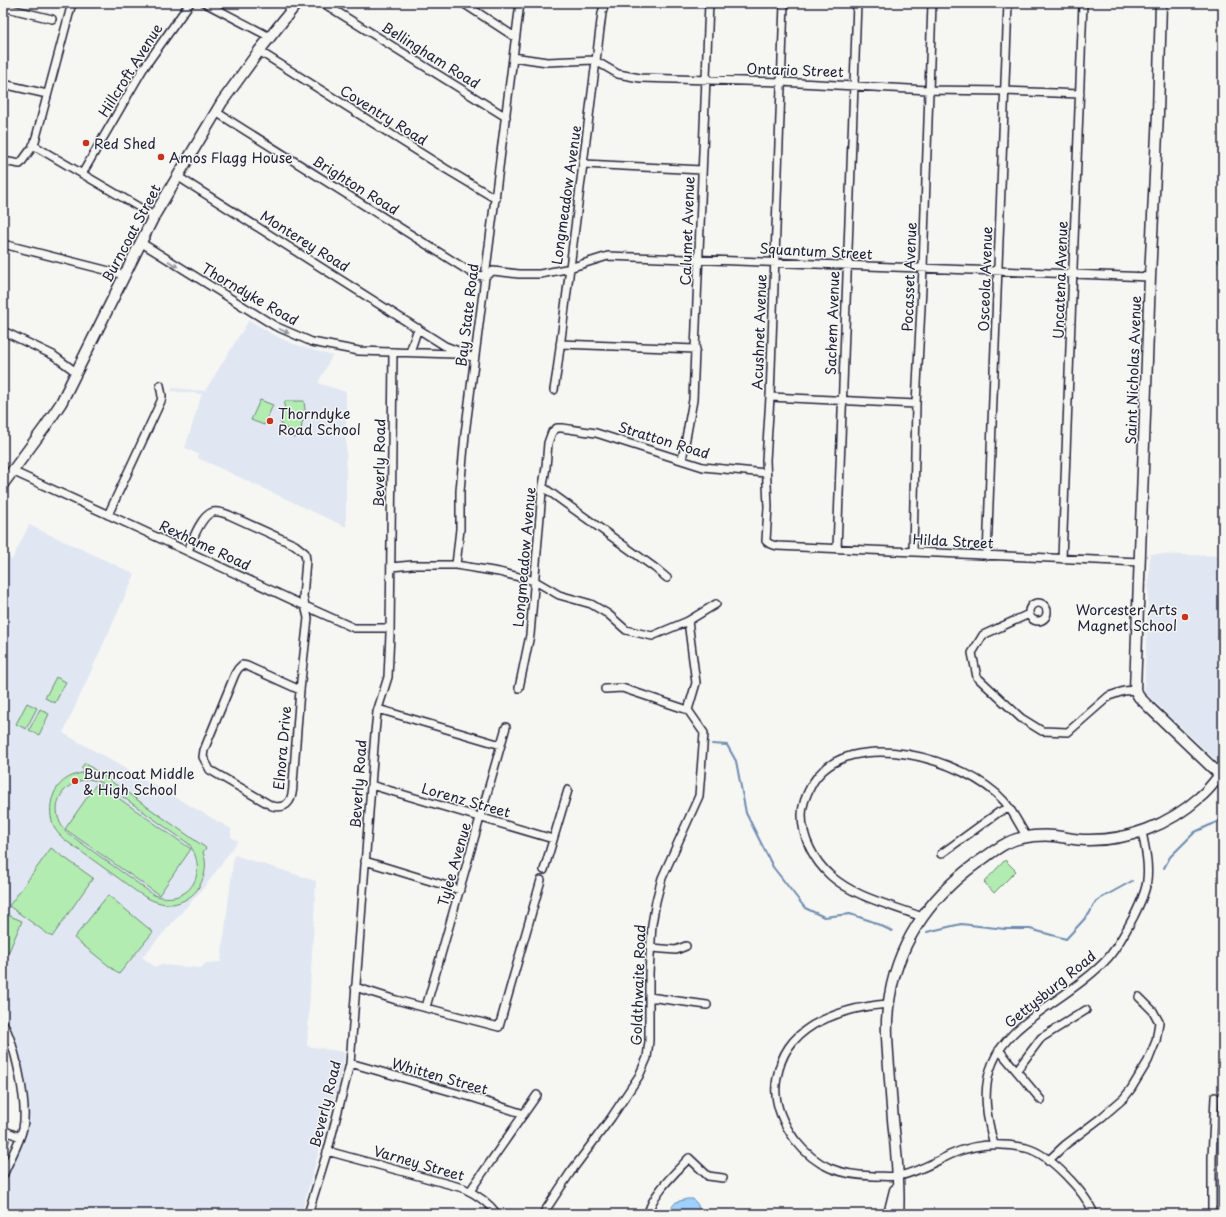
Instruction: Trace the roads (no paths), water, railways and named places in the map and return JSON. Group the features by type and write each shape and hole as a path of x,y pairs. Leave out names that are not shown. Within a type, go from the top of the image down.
{"street":[{"path":"3,160 20,164 33,145 72,3"},
{"name":"Hillcroft Avenue","path":"82,174 143,69 190,3"},
{"path":"205,3 270,37"},
{"name":"Burncoat Street","path":"3,484 61,403 140,242 177,176 216,112 259,51 297,3"},
{"name":"Bellingham Road","path":"323,3 506,117"},
{"path":"463,3 516,37"},
{"name":"Bay State Road","path":"456,565 460,529 462,464 474,357 496,199 520,3"},
{"name":"Longmeadow Avenue","path":"554,390 584,164 602,13 605,3"},
{"name":"Calumet Avenue","path":"682,460 692,409 696,350 709,3"},
{"name":"Acushnet Avenue","path":"766,542 768,507 766,473 784,3"},
{"name":"Sachem Avenue","path":"837,549 857,3"},
{"name":"Pocasset Avenue","path":"913,552 916,404 923,268 932,3"},
{"name":"Osceola Avenue","path":"987,556 1008,3"},
{"name":"Uncatena Avenue","path":"1062,558 1083,3"},
{"name":"Saint Nicholas Avenue","path":"1135,690 1161,3"},
{"path":"3,7 52,19"},
{"name":"Coventry Road","path":"259,51 496,199"},
{"name":"Ontario Street","path":"513,56 547,62 594,60 618,74 633,77 706,81 780,82 928,90 1080,94"},
{"path":"3,84 47,94"},
{"name":"Brighton Road","path":"216,112 475,275 485,276"},
{"path":"33,145 154,216"},
{"path":"584,164 702,170"},
{"name":"Monterey Road","path":"177,176 445,346 474,357"},
{"name":"Thorndyke Road","path":"140,242 271,324 300,338 358,352 410,352 454,354 474,357"},
{"path":"3,244 124,275"},
{"name":"Squantum Street","path":"485,276 493,271 519,274 540,274 570,268 608,256 1150,277"},
{"path":"410,352 418,328"},
{"path":"3,331 53,355 76,372"},
{"path":"560,344 696,350"},
{"name":"Beverly Road","path":"308,1214 327,1151 350,1063 375,728 378,709 388,677 391,567 393,352"},
{"path":"108,515 161,401 162,396 160,385"},
{"path":"770,397 916,404"},
{"name":"Stratton Road","path":"555,429 562,428 596,433 710,468 766,473"},
{"name":"Longmeadow Avenue","path":"519,688 530,635 548,444 552,432 555,429"},
{"name":"Rexhame Road","path":"12,471 354,628 390,628"},
{"path":"543,486 649,563 667,578"},
{"name":"Elnora Drive","path":"188,551 203,520 213,512 229,515 295,545 305,553 306,560 303,597 308,618 300,690 293,789 289,802 284,806 272,806 210,770 203,757 204,750 238,669 242,665 300,690"},
{"name":"Hilda Street","path":"766,542 777,546 1140,562"},
{"path":"391,567 412,565 456,565 500,572 535,580 559,595 591,604 608,614 626,630 652,636 688,621 716,604"},
{"path":"898,1214 898,1176 886,1023 888,1004 899,959 910,935 922,917 941,894 965,871 1004,844 1018,838 1045,835 1082,840 1102,840 1116,839 1142,832 1162,823 1182,811 1201,796 1222,776 1167,725 1139,697 1135,690 1124,691 1109,696 1068,732 1042,731 1021,718 977,677 972,653 983,635 1029,614"},
{"path":"605,689 622,688 688,710 696,683 688,621"},
{"path":"378,709 501,745"},
{"name":"Goldthwaite Road","path":"543,1214 586,1150 611,1118 643,1068 647,1058 650,1041 649,998 652,924 656,901 662,878 699,796 704,733 688,710"},
{"name":"Tylee Avenue","path":"426,1007 506,727"},
{"path":"922,917 851,890 831,875 820,863 806,839 802,821 802,811 806,797 816,778 832,764 854,755 877,752 902,754 940,762 970,776 992,790 1004,800 1027,837"},
{"name":"Lorenz Street","path":"371,785 553,839"},
{"path":"544,870 568,790"},
{"path":"941,854 999,812 1010,808"},
{"name":"Gettysburg Road","path":"994,1146 986,1109 986,1089 993,1062 1009,1038 1025,1023 1091,973 1114,951 1137,910 1147,880 1146,855 1142,832"},
{"path":"365,862 460,890"},
{"path":"355,987 396,1000 499,1026 541,880"},
{"path":"651,948 676,950 686,946"},
{"path":"1048,1161 1065,1145 1124,1098 1145,1066 1156,1040 1159,1022 1153,1011 1139,997"},
{"path":"649,998 707,1005"},
{"path":"888,1004 858,1008 829,1017 798,1035 793,1041 783,1057 776,1082 776,1096 778,1111 786,1127 797,1142 820,1163 839,1172 870,1176 898,1176 920,1169 957,1152 980,1146 1016,1146 1028,1149 1064,1173 1076,1186 1091,1207 1094,1214"},
{"path":"1017,1070 1041,1038 1086,1010"},
{"path":"3,1023 11,1041 24,1103 24,1120 20,1137 3,1176"},
{"path":"1000,1050 1041,1100"},
{"name":"Whitten Street","path":"350,1063 474,1098 524,1114"},
{"path":"470,1191 537,1095"},
{"path":"1212,1214 1212,1158 1215,1097"},
{"path":"3,1130 20,1137"},
{"name":"Varney Street","path":"327,1151 462,1188 470,1191 488,1204 497,1214"},
{"path":"648,1214 649,1208 654,1200 689,1158 708,1176 723,1178"},
{"path":"889,1214 898,1176"}],"water":[{"path":"693,1199 698,1205 700,1214 666,1214 676,1202"}],"waterway":[{"path":"712,744 727,745 736,761 746,813 773,867 805,908 824,917 850,914 871,921 892,931"},
{"path":"1164,868 1170,857 1195,832 1223,819"},
{"path":"927,932 961,924 1005,929 1030,929 1066,939 1089,914 1096,901 1132,881"}],"place":[{"name":"Red Shed","path":"86,143"},
{"name":"Amos Flagg House","path":"161,157"},
{"name":"Thorndyke Road School","path":"270,421"},
{"name":"Worcester Arts Magnet School","path":"1185,617"},
{"name":"Burncoat Middle & High School","path":"75,781"}]}
